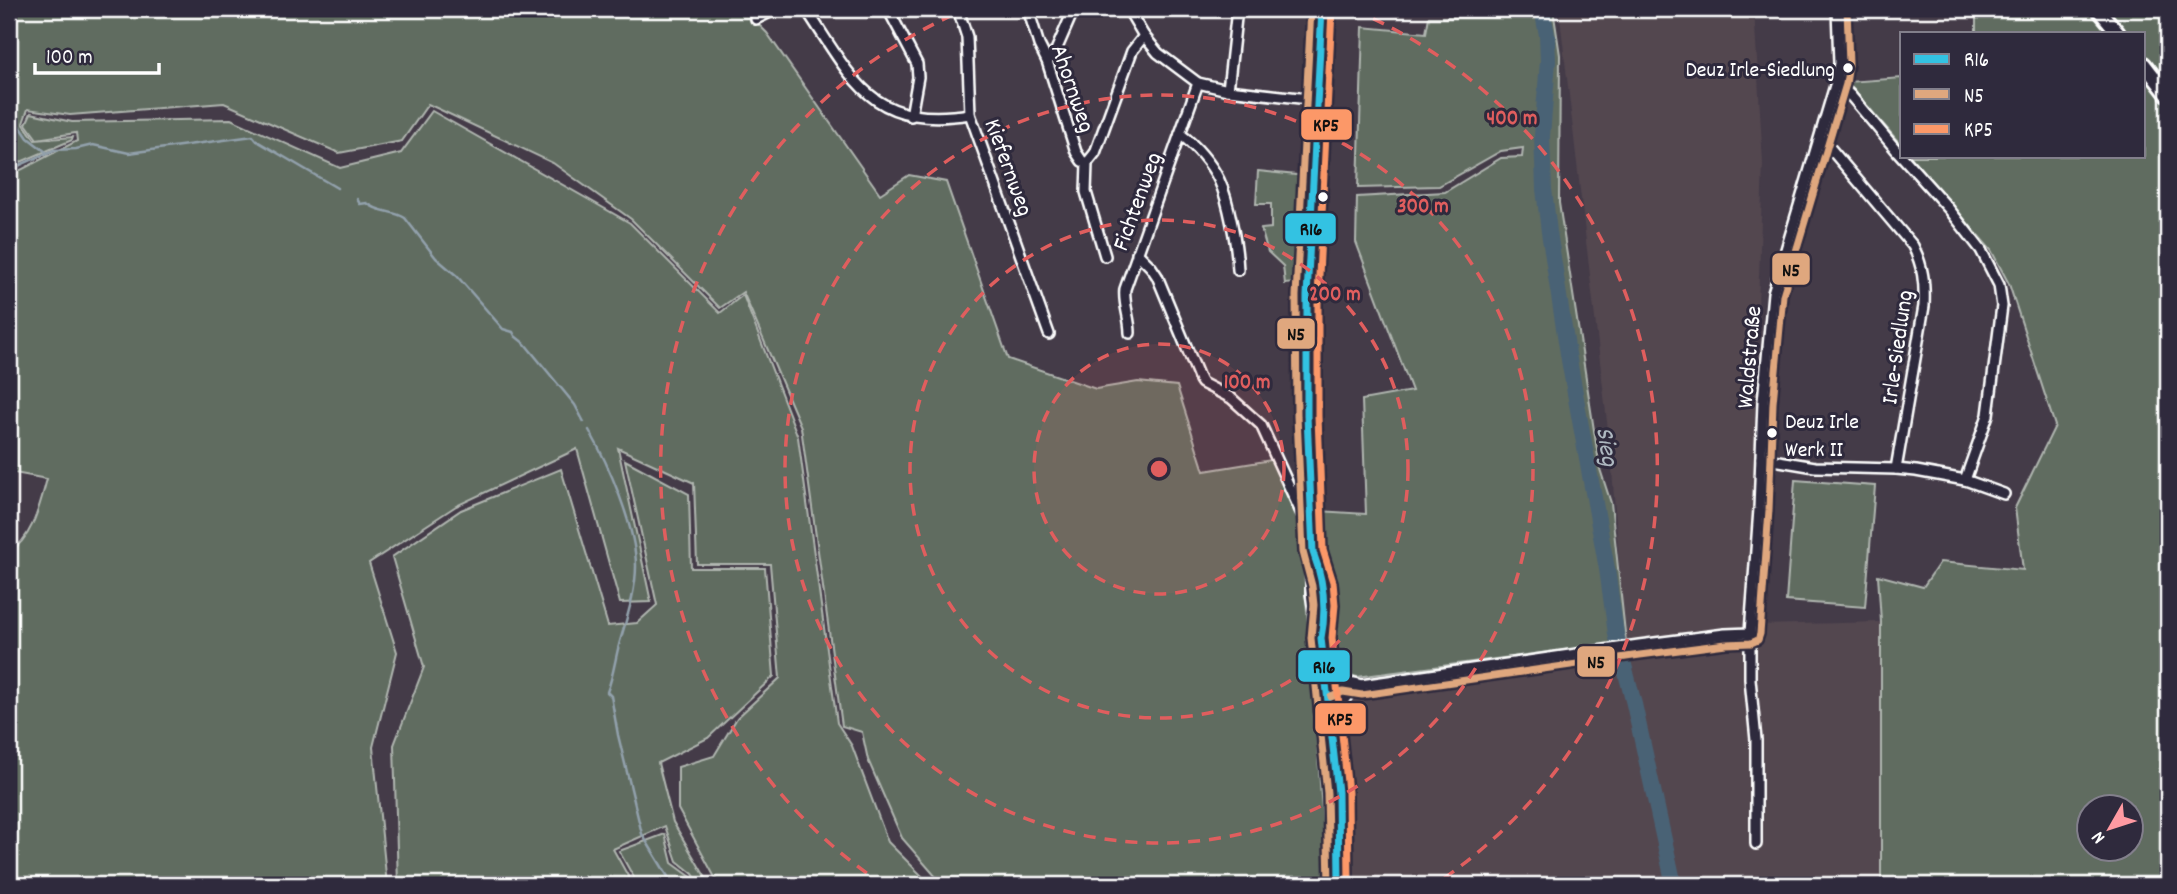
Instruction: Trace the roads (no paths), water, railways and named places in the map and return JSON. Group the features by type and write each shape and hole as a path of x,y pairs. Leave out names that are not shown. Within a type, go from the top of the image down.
{"main road":[{"path":"1322,9 1307,296 1307,416 1313,552 1320,568 1325,593 1321,638 1339,824 1339,885"},
{"path":"2098,9 2117,32"},
{"path":"2146,67 2168,95"}],"street":[{"path":"756,19 776,9"},
{"path":"806,9 852,79 886,106 911,116 931,118 970,114"},
{"path":"888,9 917,64 918,77 911,116"},
{"name":"Kiefernweg","path":"958,9 967,37 970,114 1049,334"},
{"name":"Ahornweg","path":"1028,9 1076,152 1082,161 1087,163 1086,192 1105,256"},
{"path":"1047,61 1055,55 1074,9"},
{"path":"1128,9 1144,36 1170,63 1198,83 1228,90 1317,100"},
{"path":"1228,90 1237,9"},
{"name":"Waldstraße","path":"1756,844 1756,740 1750,679 1751,633 1768,337 1773,293 1836,82 1839,63 1837,9"},
{"path":"1087,163 1095,153 1132,51 1144,36"},
{"path":"1836,82 1900,154"},
{"name":"Fichtenweg","path":"1130,333 1124,299 1125,289 1198,83"},
{"path":"1180,134 1202,156 1220,183 1237,253 1238,270"},
{"name":"Irle-Siedlung","path":"1819,141 1830,148 1913,246 1921,263 1925,282 1924,306 1896,469"},
{"path":"1903,158 1981,250 1999,285 2002,306 1988,415 1965,480"},
{"path":"1137,253 1157,276 1202,383 1231,398 1261,425 1305,521 1312,527"},
{"path":"1760,458 1815,467 1896,469 1965,480 2004,494"},
{"path":"1331,740 1338,709 1356,687 1725,634 1751,633"},
{"path":"1326,688 1336,681 1348,681 1356,687"}],"waterway":[{"name":"Sieg","path":"1542,9 1548,61 1542,136 1549,232 1616,634 1674,885"},
{"path":"9,116 28,138 46,152"},
{"path":"9,170 54,150 93,145 129,153 253,136 257,141 337,188"},
{"path":"357,199 360,204 367,203 405,218 436,258 457,276 503,329 513,332 525,344 575,405 584,422"},
{"path":"589,430 612,478 626,515 635,551 636,576 607,692 611,696 642,834 673,885"}],"place":[{"name":"Deuz Irle-Siedlung","path":"1848,68"},
{"name":"Deuz Irle Werk II","path":"1772,433"}]}
